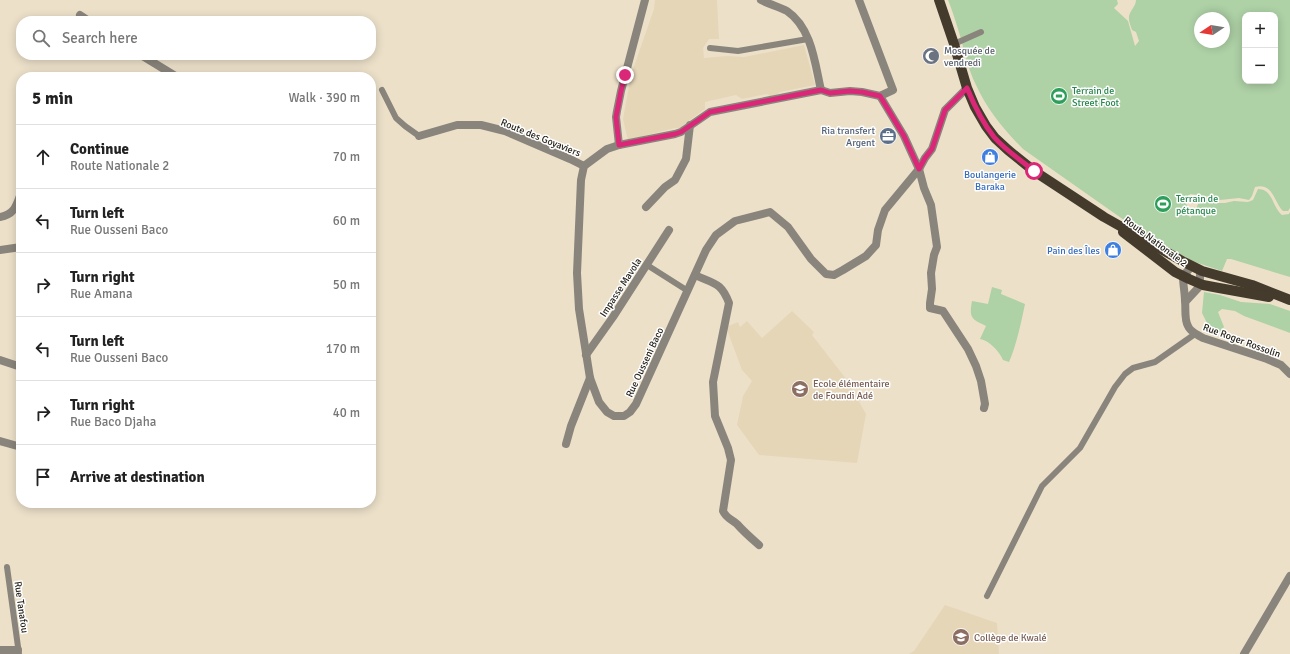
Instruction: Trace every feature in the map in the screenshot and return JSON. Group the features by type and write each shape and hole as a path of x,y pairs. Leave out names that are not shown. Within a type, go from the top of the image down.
{"main road":[{"name":"Route Nationale 2","path":"939,0 967,88 975,107 986,126 999,142 1034,171 1104,217 1196,268 1252,285 1289,300"},
{"name":"Route Nationale 2","path":"1104,217 1160,261 1183,276 1201,284 1218,288 1289,300"}],"street":[{"path":"619,145 616,117 617,111 645,0"},
{"path":"761,0 787,11 798,21 808,39 821,90"},
{"path":"584,166 607,149 619,145 681,132 710,112 821,90 830,93 850,91 862,92 880,96 893,90 859,0"},
{"path":"149,60 169,72"},
{"name":"Rue Ousseni Baco","path":"584,166 581,180 577,273 579,309 586,355 590,378 600,402 607,412 614,416 624,416 630,412 636,404 706,250 716,235 735,221 770,212 788,227 811,259 826,274 834,275 866,256 876,245 878,230 885,210 919,169 932,149 945,110 967,88"},
{"path":"880,96 904,136 919,169 930,205 937,247 934,254 931,273 932,289 930,308 943,311 968,349 981,381 985,404 984,408"},
{"name":"Route des Goyaviers","path":"419,136 457,125 481,125 505,131 584,166"},
{"path":"646,207 665,187 675,180 686,159 690,125"},
{"path":"0,217 9,215 16,208"},
{"name":"Impasse Mavola","path":"586,355 614,317 669,230"},
{"path":"0,250 16,248"},
{"path":"1183,276 1196,268 1201,284 1186,301"},
{"path":"695,275 719,286 729,303 712,382 715,416 728,448 731,460 723,511 729,520 735,522 759,545"},
{"name":"Rue Roger Rossolin","path":"1183,276 1186,301 1185,316 1188,327 1195,334 1202,338 1267,358 1281,365 1290,374"},
{"path":"0,360 16,366"},
{"path":"566,444 571,426 590,378"},
{"path":"0,442 16,446"},
{"path":"1244,654 1290,576"},
{"name":"Rue Tanafou","path":"0,650 19,652"}],"lane":[{"path":"954,44 982,32"},
{"path":"710,48 738,52 808,39"},
{"path":"382,90 396,118 404,126 419,136"},
{"path":"647,265 688,291"},
{"path":"987,596 1042,486 1080,448 1115,387 1125,374 1133,368 1155,362 1195,334"},
{"name":"Rue Tanafou","path":"7,567 19,652"}],"shaded area":[{"path":"655,0 717,0 719,39 709,39 703,48 704,58 727,56 744,57 804,45 815,85 780,92 770,96 767,94 742,99 736,95 705,102 705,109 682,126 682,128 675,128 628,140 623,119 631,75 654,9"},
{"name":"Ecole élémentaire de Foundi Adé","path":"792,311 814,332 812,335 847,380 866,414 857,463 759,455 737,425 743,396 752,381 742,370 726,327 738,322 740,327 747,321 762,338"},
{"name":"Collège de Kwalé","path":"945,605 997,623 999,654 909,654 914,651"}],"green space":[{"path":"948,0 1117,0 1118,4 1114,8 1128,21 1135,46 1139,41 1136,32 1132,30 1129,22 1129,16 1136,0 1290,0 1290,208 1288,211 1283,211 1269,190 1266,187 1261,186 1255,187 1249,200 1239,198 1220,200 1190,194 1186,203 1190,218 1199,202 1208,199 1219,203 1234,201 1248,202 1253,200 1258,189 1267,192 1282,215 1289,214 1290,212 1290,277 1231,259 1227,259 1222,271 1195,262 1151,239 1023,149 996,118 980,94 970,71"},
{"path":"992,287 1002,290 1001,294 1025,304 1017,340 1009,362 1003,360 991,344 980,339 986,326 977,322 971,315 972,301 988,304"},
{"path":"1204,292 1220,295 1241,302 1270,304 1290,311 1290,333 1244,316 1235,311 1222,309 1218,312 1224,327 1220,332 1209,327 1202,313"}],"place":[{"name":"Mosquée de vendredi","path":"931,56"},
{"name":"Terrain de Street Foot","path":"1059,96"},
{"name":"Ria transfert Argent","path":"888,136"},
{"name":"Boulangerie Baraka","path":"990,157"},
{"name":"Terrain de pétanque","path":"1163,204"},
{"name":"Pain des Îles","path":"1113,250"},
{"name":"Ecole élémentaire de Foundi Adé","path":"800,389"},
{"name":"Collège de Kwalé","path":"961,637"}],"route":[{"path":"625,75 616,117 619,145 681,132 710,112 821,90 830,93 850,91 880,96 904,136 919,169 932,149 945,110 967,88 975,107 995,138 1034,171"}]}
